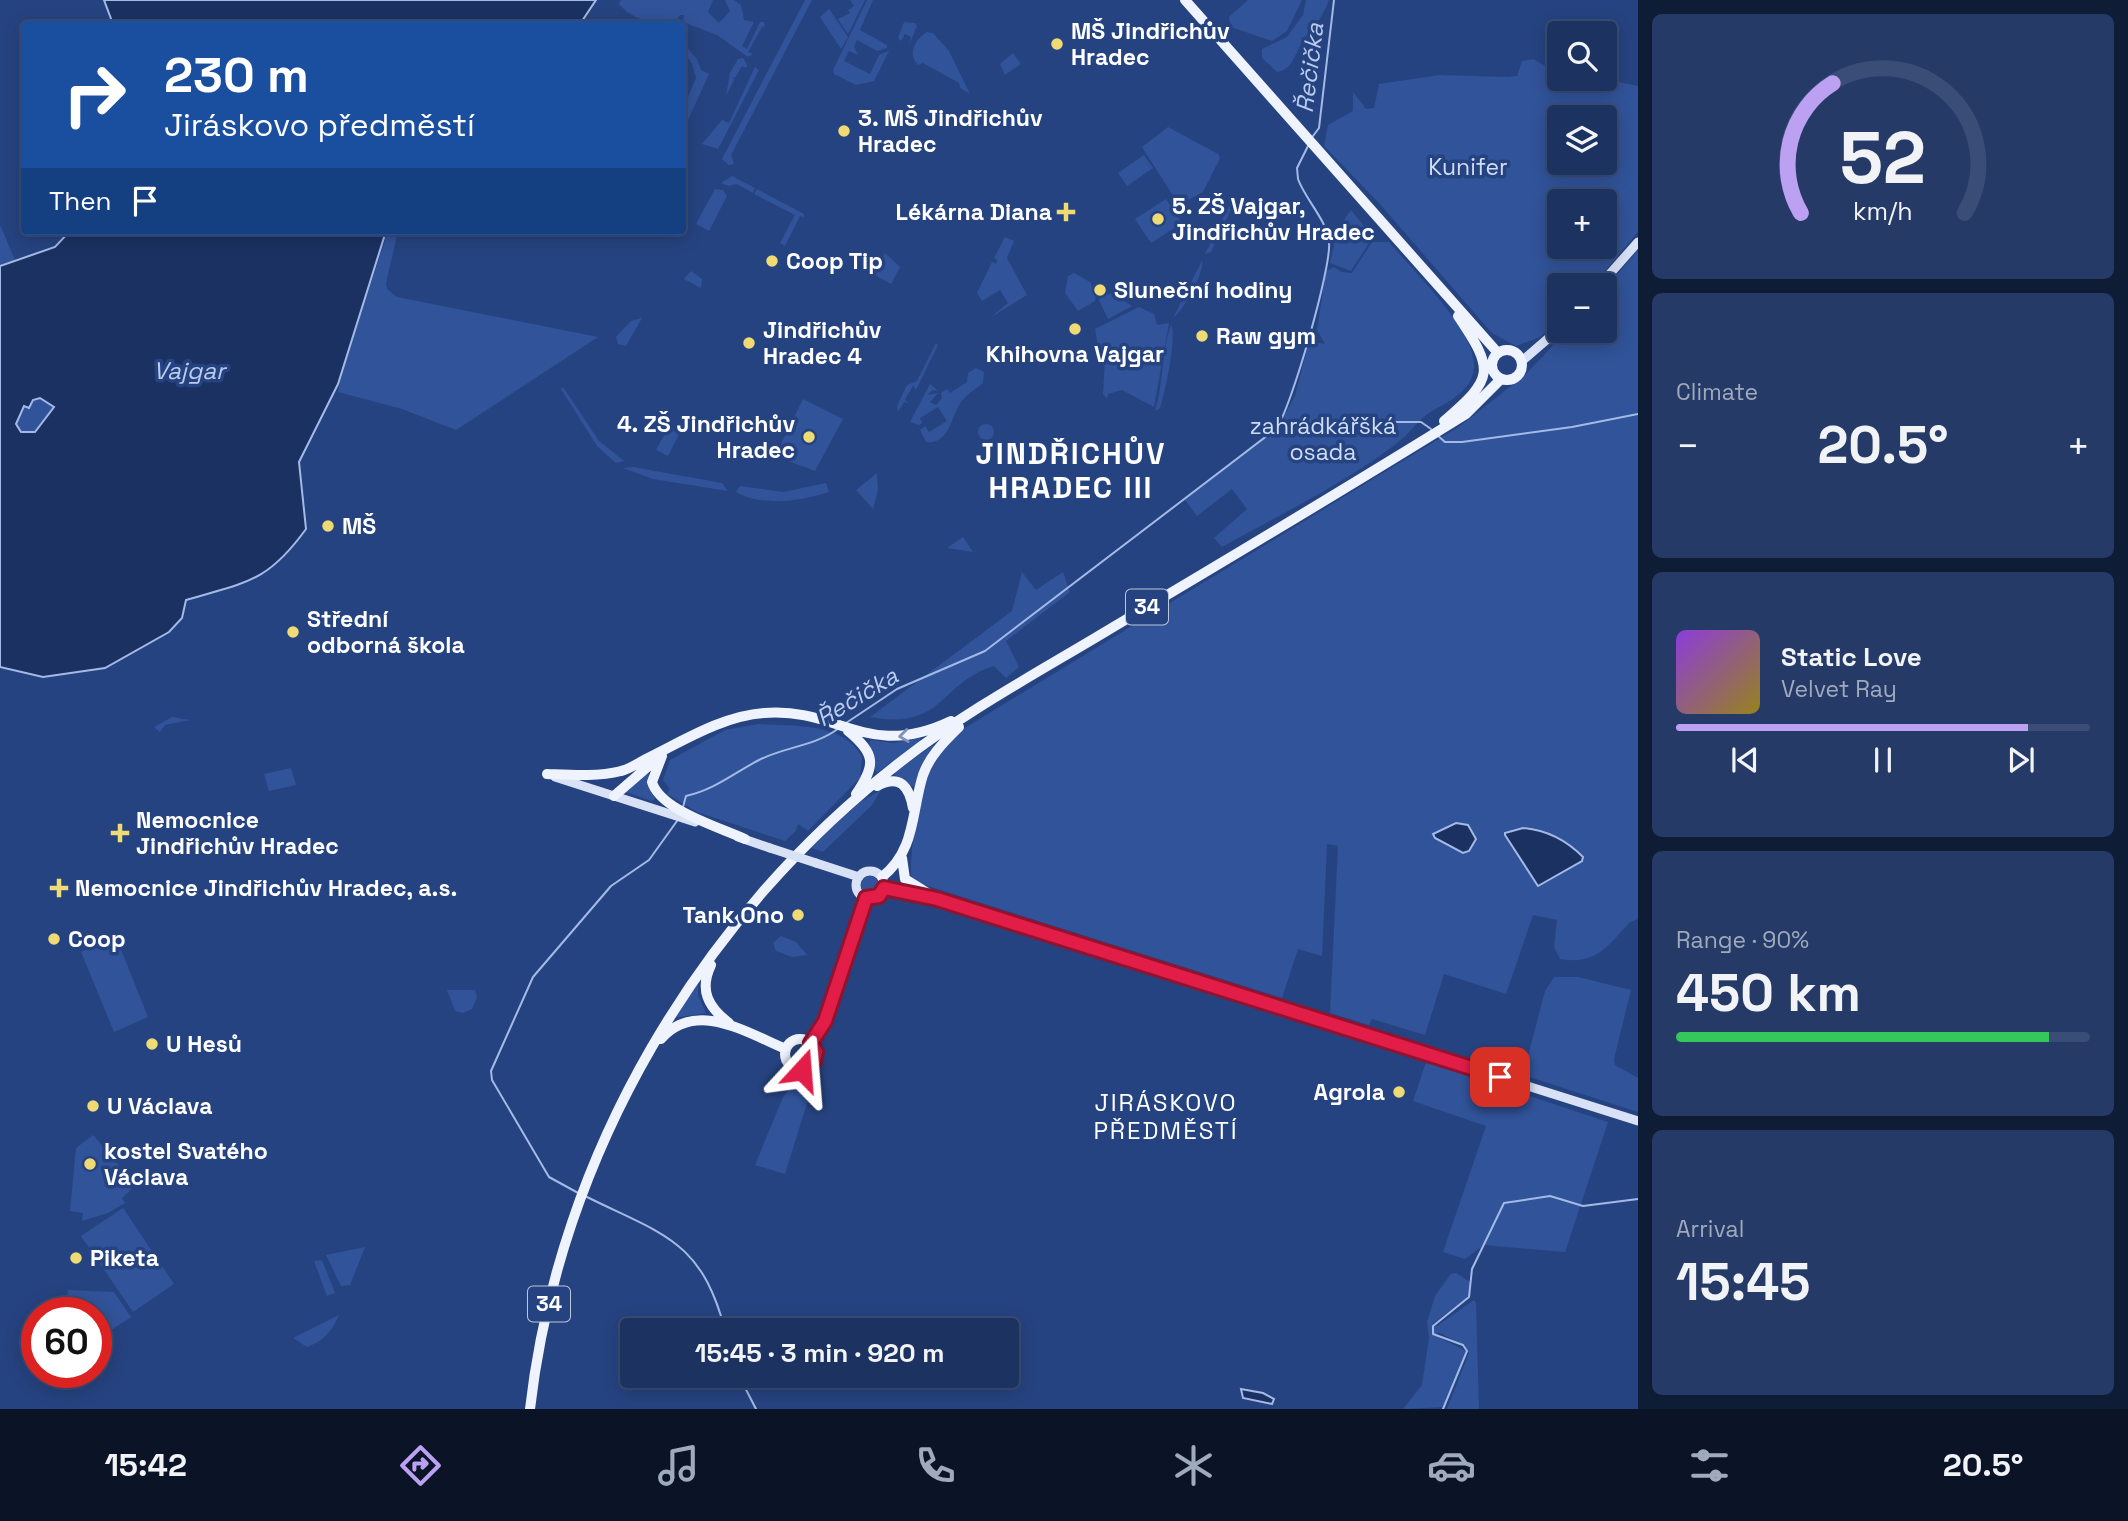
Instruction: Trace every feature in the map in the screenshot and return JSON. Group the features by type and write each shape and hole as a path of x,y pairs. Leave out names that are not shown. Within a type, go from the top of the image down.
{"main road":[{"name":"34","path":"1185,0 1498,353"},
{"path":"1611,273 1638,242"},
{"name":"34","path":"1438,431 1445,420 1476,394 1484,366 1478,347 1445,295"},
{"path":"1522,361 1512,351 1498,353 1492,365 1501,379 1517,377 1522,361 1547,339"},
{"name":"34","path":"530,1409 544,1321 580,1202 610,1129 645,1059 721,942 766,885 848,805 903,760 974,712 1438,431 1476,405 1501,379"},
{"path":"547,774 623,771 666,752 717,724 764,713 803,715 845,729 886,737 910,736 974,712"},
{"path":"937,899 905,879 902,858 931,760 974,712"},
{"path":"845,729 864,745 871,760 864,782 848,805"},
{"path":"614,796 666,752"},
{"path":"666,752 652,782 660,797 672,807 745,839"},
{"path":"614,796 616,781 623,771"},
{"path":"547,774 859,877 869,871 882,877"},
{"path":"861,794 885,782 900,781 909,789 914,811"},
{"path":"882,877 902,858"},
{"path":"859,877 857,889 866,898"},
{"path":"866,898 879,896 884,888 882,877"},
{"path":"884,888 937,899 1638,1121"},
{"path":"811,1043 825,1021 866,898"},
{"path":"721,942 707,973 705,993 712,1008 732,1026"},
{"path":"645,1059 666,1034 686,1021 710,1020 732,1026 786,1049"},
{"path":"786,1049 798,1039 811,1043"},
{"path":"786,1049 789,1065 802,1070 811,1066 816,1057 811,1043"}],"green space":[{"path":"621,0 713,0 708,12 719,23 730,11 725,0 734,0 741,5 744,20 754,22 742,46 747,49 760,22 764,22 765,26 748,52 753,54 748,57 717,35 686,23 683,21 684,15 680,15 675,21 648,21 630,14 619,4"},
{"path":"805,0 812,0 731,155 734,164 729,165 722,159"},
{"path":"850,0 865,0 848,34 838,19 850,13 848,10 854,6"},
{"path":"867,0 873,0 860,30 887,45 887,48 877,51 857,40 854,47 858,55 849,51 844,61 870,74 879,55 889,51 874,81 856,85 834,74 833,70"},
{"path":"1248,0 1302,0 1287,31 1272,41 1231,27 1229,17"},
{"path":"1306,0 1329,0 1291,63 1277,72 1262,58 1262,49 1287,37 1303,15"},
{"path":"829,9 848,37 841,49 820,17"},
{"path":"904,22 915,23 917,26 909,45 911,37 905,34 901,41 898,38"},
{"path":"927,32 933,33 949,51 970,94 960,88 959,83 923,63 918,65 915,61 914,47"},
{"path":"686,46 697,59 701,70 709,74 686,124 686,101 696,78 686,55"},
{"path":"1013,53 1021,64 1005,75 1000,64"},
{"path":"743,58 746,68 742,66 735,78 733,77 726,96 730,73 738,59"},
{"name":"Kunifer","path":"1533,59 1547,67 1547,91 1617,91 1617,82 1638,86 1638,232 1617,257 1617,189 1547,189 1547,259 1615,259 1603,273 1547,273 1547,331 1540,337 1516,346 1492,333 1379,203 1324,146 1328,125 1353,111 1353,92 1366,109 1374,108 1379,84 1440,75 1517,76 1522,61"},
{"path":"755,67 759,70 718,149 702,144 722,120 729,123"},
{"path":"1168,127 1218,154 1220,158 1203,192 1179,205 1142,147"},
{"path":"1144,155 1153,168 1127,186 1118,173"},
{"path":"732,176 755,188 753,193 737,184 728,186 721,183"},
{"path":"715,189 723,190 727,196 709,231 696,224"},
{"path":"757,189 804,214 804,217 800,216 785,246 780,243 795,215 754,194"},
{"path":"1166,199 1182,223 1151,243 1135,219"},
{"path":"1229,206 1232,207 1211,252 1205,254"},
{"path":"1351,210 1373,237 1351,271 1330,263 1334,246 1332,237"},
{"path":"0,225 15,260 0,266"},
{"path":"387,235 397,235 386,283 387,289 397,297 598,337 456,430 402,409 338,392 342,372"},
{"path":"1005,237 1014,241 1007,258 1027,295 990,318 1008,303 1000,290 982,301 977,293 992,262 996,264 997,260 994,258"},
{"name":"zahrádkářšká osada","path":"1372,242 1389,242 1454,319 1472,353 1474,368 1469,383 1452,400 1427,414 1401,440 1376,459 1222,547 1214,538 1247,509 1232,489 1197,516 1185,500 1281,422 1295,396 1309,341 1325,344 1317,330 1326,271 1334,267 1342,272 1352,273"},
{"path":"1638,250 1638,919 1630,922 1600,952 1583,959 1560,959 1554,947 1557,920 1533,915 1506,994 1444,974 1425,1035 1372,1019 1369,1025 1330,1013 1338,846 1327,844 1322,956 1298,949 1282,998 912,881 913,842 926,780 935,760 960,731 1460,426 1524,376 1556,343 1617,343 1617,275","holes":["1514,829 1535,831 1551,837 1582,861 1539,886 1506,836"]},
{"path":"885,253 900,267 891,284 875,275"},
{"path":"1202,261 1192,291 1173,318"},
{"path":"691,271 702,279 701,288 684,279"},
{"path":"1074,273 1090,282 1096,295 1095,301 1078,311 1065,293 1068,276"},
{"path":"1112,293 1132,306 1108,319 1099,300"},
{"path":"1139,307 1154,314 1157,325 1169,323 1154,407 1122,390 1108,394 1107,399 1103,394 1105,358 1098,346 1095,329"},
{"path":"642,318 626,346 618,344 616,337 631,321"},
{"path":"1171,325 1173,341 1167,378 1160,408 1155,411 1166,346"},
{"path":"936,343 938,345 916,390 913,386 905,399 908,403 904,402 898,412 897,406 907,385 917,381"},
{"path":"976,368 984,372 983,383 961,402 945,435 934,442 926,442 920,430 925,426 929,432 947,421 938,407 920,418 922,423 919,425 910,422 930,384 938,391 933,390 927,395 938,393 930,402 936,405 942,398 941,393 947,389 950,393 967,382 968,373"},
{"path":"563,387 599,441 624,461 616,463 597,446 561,389"},
{"path":"40,398 54,407 35,432 21,432 16,424 21,410"},
{"name":"4. ZŠ Jindřichův Hradec","path":"803,399 843,419 815,471 775,456"},
{"path":"983,424 989,424 994,432 992,438 983,440 978,435 978,429"},
{"name":"4. ZŠ Jindřichův Hradec","path":"668,428 679,434 668,456 656,450"},
{"path":"633,467 722,483 728,491 653,479 623,468"},
{"path":"877,473 878,490 873,509 856,490"},
{"path":"826,483 829,492 794,500 757,500 736,492 740,486 783,492"},
{"path":"963,537 973,552 947,548"},
{"path":"1022,572 1036,590 1063,572 1070,592 1006,641 1019,667 1006,678 994,666 976,673 940,703 913,717 870,717 1012,611"},
{"path":"172,717 190,720 165,725 160,732 154,727"},
{"path":"759,724 802,726 830,732 843,737 862,757 860,778 808,831 798,824 795,832 785,841 697,812 667,794 670,789 663,780 670,760 725,730"},
{"path":"871,740 893,743 921,740 877,773 869,743"},
{"path":"933,745 935,747 914,787 895,775 895,772"},
{"path":"291,768 296,785 269,791 264,774"},
{"path":"645,772 649,775 649,787 655,799 652,801 625,792"},
{"path":"881,790 872,805 823,852 809,847 860,802"},
{"path":"870,876 878,881 879,885 874,893 870,894 862,889 861,885 866,877"},
{"path":"781,936 796,942 807,955 792,957 776,951 773,943"},
{"path":"116,937 148,1017 114,1032 81,952"},
{"path":"1554,977 1578,977 1631,990 1614,1059 1615,1065 1638,1078 1638,1112 1523,1075 1545,991"},
{"path":"698,982 698,995 706,1013 674,1018"},
{"path":"447,990 475,990 477,997 472,1009 463,1013 455,1011"},
{"path":"826,1054 814,1081 785,1174 755,1165 783,1097 797,1080 818,1070"},
{"path":"1426,1062 1608,1122 1565,1252 1484,1245 1465,1259 1443,1252 1486,1126 1413,1101"},
{"path":"93,1135 136,1185 122,1198 125,1203 108,1213 82,1221 83,1213 70,1211 76,1148"},
{"path":"123,1208 174,1284 133,1312 81,1236"},
{"path":"365,1247 350,1285 341,1286 326,1255"},
{"path":"322,1260 335,1293 327,1296 314,1261"},
{"path":"1456,1273 1470,1282 1471,1295 1432,1324 1437,1326 1474,1300 1476,1303 1479,1409 1447,1409 1469,1353 1465,1346 1438,1332 1436,1336 1466,1351 1445,1407 1403,1409 1422,1385 1429,1338 1427,1322 1435,1296 1451,1274"},
{"path":"68,1290 114,1292 131,1317 112,1329 112,1297 67,1297"},
{"path":"339,1315 327,1335 313,1345 307,1347 293,1338"}],"water":[{"path":"104,0 596,0 582,21 112,21"},
{"name":"Vajgar","path":"66,235 385,235 338,384 299,462 306,529 292,547 267,570 240,584 186,600 182,618 169,632 105,668 43,677 0,667 0,266 55,247","holes":["40,398 54,407 35,432 21,432 16,424 24,406 29,408 33,400"]},
{"path":"1456,823 1468,825 1476,839 1469,851 1463,853 1435,838 1433,834"},
{"path":"1523,828 1540,831 1563,841 1583,857 1582,861 1538,886 1505,835"},
{"path":"1241,1389 1263,1393 1274,1399 1272,1404 1243,1398"}],"waterway":[{"name":"Řečička","path":"1313,136 1319,128 1334,0"},
{"name":"Řečička","path":"846,723 897,689 985,651 1276,429 1300,367 1318,306 1328,256 1329,242 1324,226 1298,179 1297,168 1309,144"},
{"path":"1437,435 1445,442 1462,442 1572,427 1638,414"},
{"path":"1282,422 1421,422 1431,429"},
{"name":"Řečička","path":"683,807 686,796 715,785 769,756 820,739 839,728"},
{"name":"Řečička","path":"580,1194 549,1177 492,1080 491,1071 533,977 611,886 649,860 677,821"},
{"name":"Řečička","path":"585,1196 657,1232 691,1258 704,1276 721,1318"},
{"path":"1443,1409 1467,1351 1463,1345 1433,1334 1433,1326 1469,1297 1472,1269 1504,1203 1550,1196 1583,1206 1638,1199"},
{"name":"Řečička","path":"745,1388 756,1409"}],"place":[{"name":"MŠ Jindřichův Hradec","path":"1057,44"},
{"name":"3. MŠ Jindřichův Hradec","path":"844,131"},
{"name":"Lékárna Diana","path":"1066,212"},
{"name":"5. ZŠ Vajgar, Jindřichův Hradec","path":"1158,219"},
{"name":"Coop Tip","path":"772,261"},
{"name":"Sluneční hodiny","path":"1100,290"},
{"name":"Khihovna Vajgar","path":"1075,329"},
{"name":"Raw gym","path":"1202,336"},
{"name":"Jindřichův Hradec 4","path":"749,343"},
{"name":"4. ZŠ Jindřichův Hradec","path":"809,437"},
{"name":"MŠ","path":"328,526"},
{"name":"Střední odborná škola","path":"293,632"},
{"name":"Nemocnice Jindřichův Hradec","path":"120,833"},
{"name":"Nemocnice Jindřichův Hradec, a.s.","path":"59,888"},
{"name":"Tank Ono","path":"798,915"},
{"name":"Coop","path":"54,939"},
{"name":"U Hesů","path":"152,1044"},
{"name":"Agrola","path":"1399,1092"},
{"name":"U Václava","path":"93,1106"},
{"name":"kostel Svatého Václava","path":"90,1164"},
{"name":"Piketa","path":"76,1258"}],"district":[{"name":"JINDŘICHŮV HRADEC III","path":"1071,471"},
{"name":"JIRÁSKOVO PŘEDMĚSTÍ","path":"1166,1117"}],"route":[{"path":"802,1070 811,1066 816,1057 811,1043 825,1021 866,898 879,896 884,888 937,899 1500,1077"}]}
